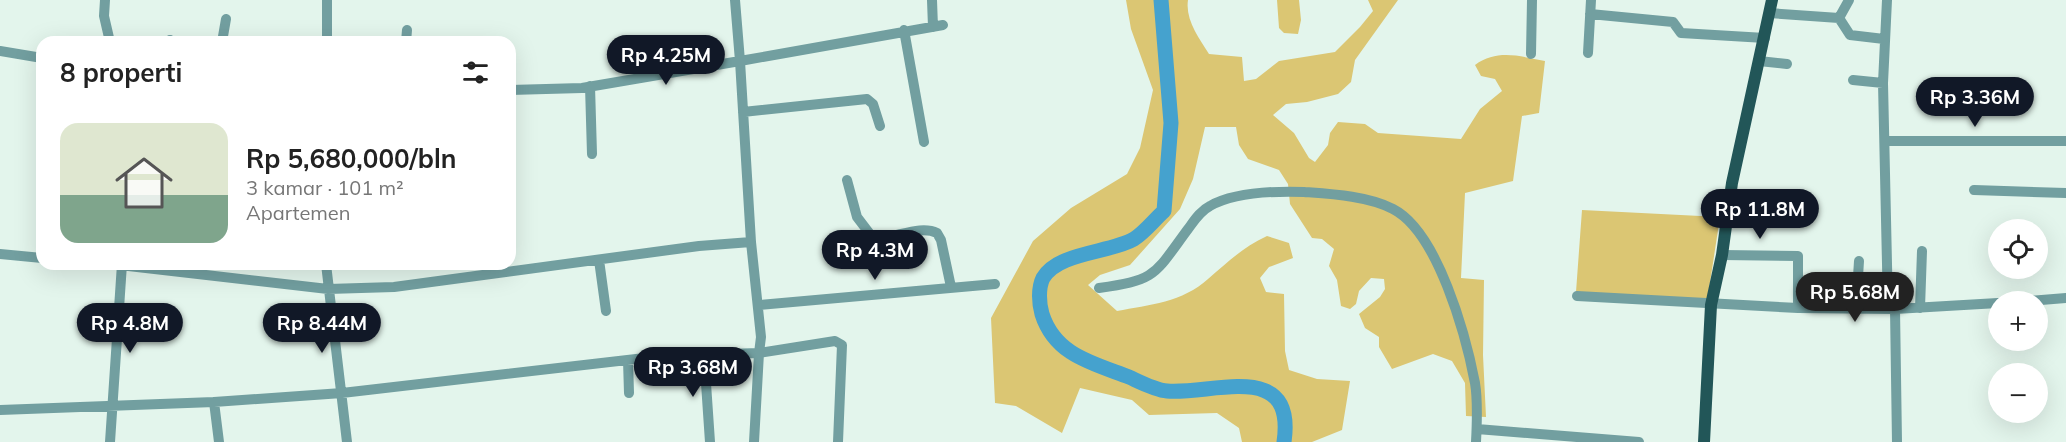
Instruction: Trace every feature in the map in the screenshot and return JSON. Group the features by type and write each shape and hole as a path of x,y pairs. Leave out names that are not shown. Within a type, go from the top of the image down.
{"main road":[{"path":"1704,442 1711,305 1722,255 1732,183 1772,0"}],"street":[{"path":"105,0 104,16 109,36"},
{"path":"327,0 327,36"},
{"path":"737,0 752,242 761,337 754,442"},
{"path":"516,90 553,91 590,86 904,30 938,26 932,0"},
{"path":"1532,0 1532,54"},
{"path":"1588,53 1591,0"},
{"path":"1839,18 1850,0"},
{"path":"1887,0 1883,83 1898,442"},
{"path":"1769,13 1839,18"},
{"path":"1590,14 1673,22 1681,33 1765,38"},
{"path":"1839,18 1850,34 1884,39"},
{"path":"223,36 226,19"},
{"path":"406,36 407,30"},
{"path":"904,30 924,142"},
{"path":"0,51 36,57"},
{"path":"1759,61 1787,64"},
{"path":"1853,80 1883,83"},
{"path":"590,86 592,154"},
{"path":"743,112 867,99 873,104 880,126"},
{"path":"1885,141 2066,141"},
{"path":"847,180 857,217 873,238 883,239 924,231 937,233 941,240 951,287"},
{"path":"1974,190 2066,194"},
{"path":"1099,288 1133,284 1156,272 1199,215 1208,207 1221,201 1290,192 1323,193 1393,209 1417,229 1435,260 1457,317 1475,385 1476,442"},
{"path":"165,270 328,289 394,287 699,246 752,242"},
{"path":"1920,308 1922,251"},
{"path":"0,254 36,257"},
{"path":"1722,255 1798,256 1798,308"},
{"path":"599,260 606,311"},
{"path":"1856,308 1859,261"},
{"path":"110,442 122,270"},
{"path":"326,270 347,442"},
{"path":"758,305 995,284"},
{"path":"1577,296 1798,308 1891,309 1988,304"},
{"path":"2048,299 2066,298"},
{"path":"0,410 214,402 342,393 628,360 704,354 759,353 839,341 842,345 838,442"},
{"path":"704,354 710,442"},
{"path":"628,360 629,393"},
{"path":"214,402 219,442"},
{"path":"1477,429 1639,442"}],"shaded area":[{"path":"1126,0 1188,0 1191,22 1209,54 1242,57 1244,81 1256,79 1279,61 1335,52 1373,11 1368,0 1398,0 1355,60 1351,82 1338,94 1307,102 1286,104 1273,115 1294,133 1309,158 1315,162 1328,145 1330,133 1338,122 1365,124 1378,133 1461,139 1480,109 1502,91 1495,79 1481,76 1475,65 1500,55 1545,61 1539,113 1522,116 1513,181 1465,193 1461,278 1484,280 1483,355 1486,417 1466,416 1465,383 1452,361 1433,354 1392,369 1379,347 1379,337 1365,328 1359,314 1380,297 1385,289 1384,279 1371,278 1359,291 1356,304 1350,309 1341,306 1337,280 1329,266 1334,249 1322,239 1312,238 1290,204 1288,184 1279,170 1248,159 1239,145 1236,127 1205,127 1193,179 1180,209 1130,265 1100,275 1088,285 1117,311 1153,304 1177,298 1198,287 1258,240 1267,236 1289,243 1293,258 1269,267 1260,278 1266,292 1284,294 1285,351 1289,370 1317,379 1350,381 1342,430 1312,442 1242,442 1239,428 1217,413 1149,415 1132,400 1080,388 1062,433 1016,406 995,403 991,318 1033,241 1071,208 1127,174 1140,148 1153,90 1131,29"},
{"path":"1277,0 1299,0 1301,20 1298,34 1284,33 1279,28"},
{"path":"1582,210 1720,217 1707,302 1576,292"}],"waterway":[{"path":"1161,0 1171,123 1164,211 1134,239 1124,244 1072,258 1050,269 1040,286 1042,314 1056,339 1076,356 1153,387 1167,391 1227,387 1264,390 1277,400 1284,416 1284,442"}]}
